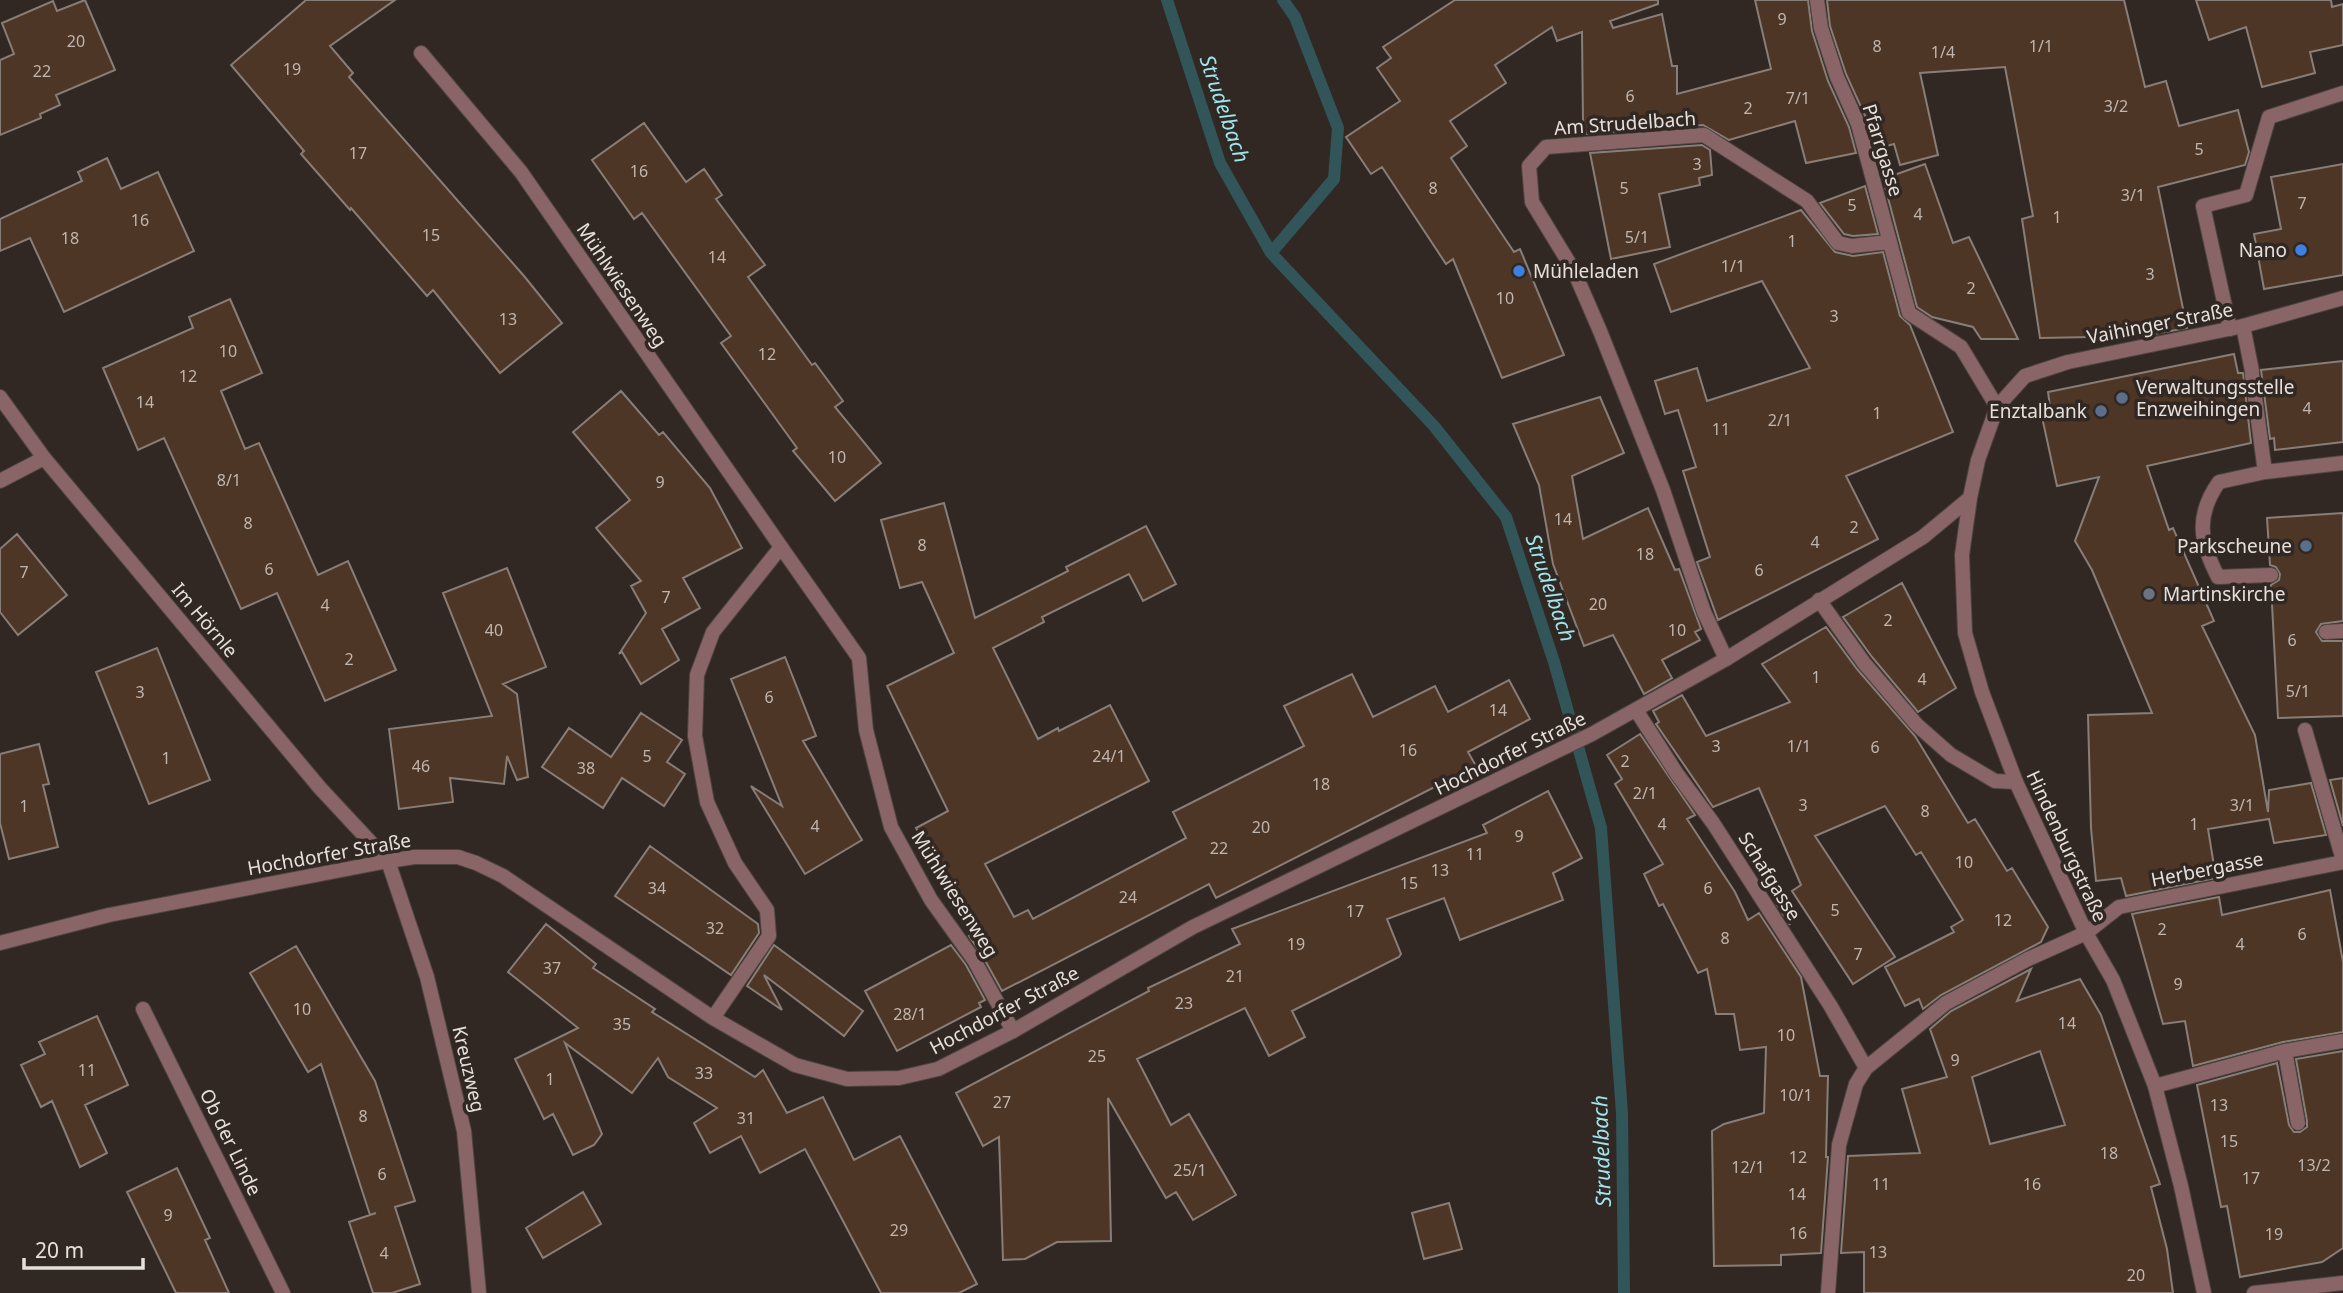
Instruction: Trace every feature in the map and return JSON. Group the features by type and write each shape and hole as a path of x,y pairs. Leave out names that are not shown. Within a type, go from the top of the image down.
{"street":[{"name":"Pfarrgasse","path":"1816,0 1821,28 1837,76 1858,124 1909,313 1961,347 1997,407"},
{"name":"Mühlwiesenweg","path":"421,53 522,172 859,658 866,730 891,827 931,900 974,960 1013,1031"},
{"path":"2265,472 2252,373 2203,206 2246,195 2269,117 2343,93"},
{"name":"Am Strudelbach","path":"1726,659 1704,612 1663,490 1600,331 1574,271 1532,202 1529,166 1546,147 1704,135 1807,201 1838,243 1852,246 1890,242"},
{"name":"Vaihinger Straße","path":"1997,407 2025,376 2068,362 2237,327 2343,298"},
{"name":"Im Hörnle","path":"0,397 44,458 320,788 388,861"},
{"name":"Hindenburgstraße","path":"1997,407 1978,460 1970,498 1962,555 1965,633 1982,692 2016,782 2086,933 2113,980 2155,1086 2181,1186 2204,1293"},
{"path":"0,481 44,458"},
{"path":"2271,575 2218,577 2206,553 2202,526 2208,498 2219,482 2265,472 2343,463"},
{"name":"Hochdorfer Straße","path":"0,943 109,915 388,861 414,857 458,856 503,876 713,1018 795,1065 847,1079 899,1079 938,1069 1013,1031 1193,928 1592,734 1726,659 1923,537 1970,498"},
{"path":"713,1018 769,936 767,910 735,863 707,802 695,736 697,675 713,632 781,547"},
{"path":"1819,600 1864,663 1917,725 1951,755 1995,782 2016,782"},
{"path":"2326,632 2343,631"},
{"name":"Schafgasse","path":"1636,710 1677,774 1713,823 1830,1005 1866,1068"},
{"name":"Herbergasse","path":"2086,933 2119,906 2343,861 2305,730"},
{"name":"Kreuzweg","path":"388,861 428,977 464,1131 479,1293"},
{"path":"1828,1293 1839,1144 1856,1084 1866,1068 1946,1003 2028,959 2086,933"},
{"name":"Ob der Linde","path":"144,1009 283,1293"},
{"path":"2155,1086 2285,1051 2343,1041"},
{"path":"2285,1051 2298,1123"},
{"path":"2255,1293 2343,1283"}],"building":[{"path":"85,0 115,70 56,95 60,105 40,114 41,118 0,135 0,60 14,54 2,23 53,1 57,11"},
{"path":"306,0 395,0 330,46 353,73 349,77 562,323 500,373 433,290 427,296 301,154 304,151 231,65"},
{"path":"1455,0 1658,0 1658,4 1610,21 1613,28 1662,14 1672,66 1677,66 1677,94 1771,69 1755,0 1808,0 1812,31 1828,81 1849,127 1856,153 1806,163 1795,121 1729,140 1703,125 1586,134 1583,122 1582,32 1557,41 1552,27 1495,65 1506,83 1450,121 1467,146 1451,158 1514,252 1520,249 1564,355 1502,378 1453,259 1446,264 1382,167 1371,174 1346,137 1400,101 1377,68 1391,58 1383,47"},
{"path":"1827,0 2124,0 2145,87 2166,81 2179,126 2238,110 2249,152 2245,165 2158,187 2187,328 2144,336 2040,338 2022,219 2033,216 2005,67 1920,73 1938,155 1900,165 1894,144 1875,149 1867,120 1846,74 1830,26"},
{"path":"2196,0 2331,0 2332,7 2343,4 2343,45 2310,52 2315,73 2262,87 2246,27 2209,40"},
{"path":"644,123 686,182 704,169 722,195 716,199 765,265 748,277 812,365 815,363 843,401 835,407 881,463 835,501 793,451 797,448 721,343 731,336 642,213 634,219 592,160"},
{"path":"1702,145 1710,150 1712,175 1699,178 1700,185 1659,194 1670,247 1611,259 1590,153"},
{"path":"107,158 121,189 158,172 194,251 64,312 30,238 0,251 0,219 82,181 78,172"},
{"path":"1925,164 1953,243 1969,237 2018,339 1981,339 1973,327 1932,317 1917,307 1883,179"},
{"path":"2343,164 2343,275 2264,289 2254,234 2281,229 2271,177"},
{"path":"1865,186 1878,234 1844,234 1820,203"},
{"path":"1801,210 1835,252 1853,256 1883,252 1900,316 1910,325 1953,432 1846,476 1878,539 1718,620 1697,562 1710,557 1683,471 1696,467 1678,410 1665,414 1655,381 1697,368 1707,401 1810,368 1762,281 1671,312 1654,264"},
{"path":"230,299 262,373 221,391 245,449 259,443 318,575 348,561 396,670 325,701 277,593 241,609 164,438 138,450 103,368 193,328 189,317"},
{"path":"2234,354 2238,373 2243,373 2251,443 2147,466 2169,530 2173,528 2214,621 2202,626 2255,735 2268,812 2269,790 2311,783 2326,835 2274,843 2269,819 2208,829 2216,878 2126,896 2121,878 2096,881 2091,828 2088,715 2152,713 2092,570 2075,541 2099,477 2057,486 2042,417 2051,414 2048,392"},
{"path":"2343,361 2343,442 2275,450 2274,438 2270,439 2261,370"},
{"path":"621,391 659,435 663,432 710,488 742,548 683,578 700,608 662,629 679,660 641,684 622,652 619,654 646,613 631,586 641,581 596,528 630,500 573,432"},
{"path":"1600,397 1624,453 1572,476 1583,539 1648,508 1675,570 1679,569 1701,629 1695,632 1700,640 1662,660 1672,678 1644,694 1613,635 1584,646 1553,564 1539,485 1513,424"},
{"path":"944,503 975,618 1068,571 1066,567 1146,526 1176,584 1143,601 1129,574 1042,617 1044,622 993,648 1038,739 1110,705 1149,781 985,864 1014,917 1028,910 1033,919 1186,838 1173,812 1304,746 1284,706 1352,674 1373,717 1435,686 1448,712 1509,680 1530,719 1468,752 1476,766 1216,898 1209,884 1002,991 969,936 972,934 916,828 948,811 887,686 954,653 922,582 900,588 881,520"},
{"path":"2343,513 2343,621 2321,624 2316,632 2322,641 2343,641 2343,716 2278,718 2271,585 2279,580 2280,574 2276,567 2270,565 2267,518"},
{"path":"17,534 67,595 18,635 0,612 0,549"},
{"path":"507,568 546,667 503,684 517,694 528,777 517,780 507,756 504,784 450,778 453,802 399,809 389,729 492,716 443,593"},
{"path":"1902,583 1956,688 1918,712 1843,617"},
{"path":"1826,627 1857,669 1915,736 1968,823 1975,819 2007,871 2012,868 2048,927 2041,942 1941,995 1923,1009 1919,999 1905,1006 1885,967 1954,932 1951,927 1963,920 1921,852 1916,855 1885,806 1815,836 1895,957 1853,984 1792,891 1801,885 1759,788 1713,807 1656,724 1659,722 1653,711 1682,695 1706,736 1790,702 1762,664"},
{"path":"157,648 210,780 149,804 96,672"},
{"path":"785,657 816,736 803,741 862,840 805,874 751,786 782,806 731,679"},
{"path":"641,713 682,740 667,762 685,774 664,806 622,778 603,808 542,767 569,728 611,757"},
{"path":"1640,734 1695,815 1687,819 1735,892 1748,920 1759,913 1801,977 1820,1076 1828,1076 1828,1157 1821,1253 1781,1255 1781,1265 1714,1266 1712,1131 1724,1124 1764,1113 1766,1047 1740,1050 1734,1014 1716,1014 1707,969 1698,973 1663,904 1659,906 1644,874 1663,864 1615,784 1622,779 1607,755"},
{"path":"39,744 49,784 43,785 58,847 9,859 0,823 0,754"},
{"path":"2343,778 2343,826 2330,780"},
{"path":"1548,791 1582,858 1553,873 1563,900 1460,940 1444,898 1387,919 1401,954 1399,957 1292,1011 1305,1037 1269,1056 1245,1008 1137,1059 1171,1125 1189,1114 1236,1195 1193,1220 1176,1192 1166,1198 1108,1098 1111,1241 1057,1242 1025,1259 1003,1260 999,1137 983,1146 956,1093 1149,991 1148,988 1240,944 1232,929 1487,833 1483,825"},
{"path":"650,846 758,924 759,933 731,975 615,896"},
{"path":"2330,890 2343,962 2343,1032 2283,1042 2193,1066 2185,1021 2163,1024 2132,914 2219,897 2222,915"},
{"path":"1784,896 1790,925 1775,902"},
{"path":"546,924 596,964 593,968 655,1009 652,1012 755,1077 763,1070 787,1113 823,1097 854,1160 900,1136 977,1284 959,1293 881,1293 805,1149 760,1173 741,1136 710,1153 694,1123 717,1108 668,1077 658,1058 632,1093 565,1043 602,1134 594,1145 573,1155 553,1114 544,1119 515,1059 578,1028 508,972"},
{"path":"774,945 863,1011 844,1036 764,975 782,1010 747,986"},
{"path":"951,945 966,965 985,1000 979,1003 981,1007 897,1051 865,991"},
{"path":"296,946 375,1081 415,1201 395,1207 420,1284 392,1293 373,1293 349,1222 370,1215 321,1064 308,1072 250,973"},
{"path":"2031,969 2017,1001 2080,979 2101,1015 2160,1184 2151,1187 2167,1249 2173,1293 1864,1293 1864,1252 1841,1253 1848,1156 1920,1153 1902,1089 1947,1077 1930,1029 1951,1011","holes":["2040,1051 2065,1125 1990,1144 1972,1077"]},
{"path":"97,1016 128,1085 85,1105 107,1153 80,1167 52,1101 41,1107 21,1065 45,1054 39,1042"},
{"path":"2343,1051 2343,1248 2322,1262 2240,1277 2227,1206 2221,1207 2197,1085 2277,1063 2289,1125 2294,1132 2300,1132 2307,1127 2307,1121 2296,1059"},
{"path":"177,1168 210,1238 205,1240 229,1293 176,1293 127,1192"},
{"path":"583,1192 601,1224 543,1258 526,1228"},
{"path":"1449,1203 1462,1249 1424,1259 1412,1213"}],"waterway":[{"name":"Strudelbach","path":"1167,0 1220,163 1271,253 1434,426 1506,517 1554,662 1601,828 1622,1113 1624,1293"},
{"path":"1271,253 1334,179 1338,128 1295,17 1283,0"}],"place":[{"name":"Nano","path":"2301,250"},
{"name":"Mühleladen","path":"1519,271"},
{"name":"Verwaltungsstelle Enzweihingen","path":"2122,398"},
{"name":"Enztalbank","path":"2101,411"},
{"name":"Parkscheune","path":"2306,546"},
{"name":"Martinskirche","path":"2149,594"}]}
